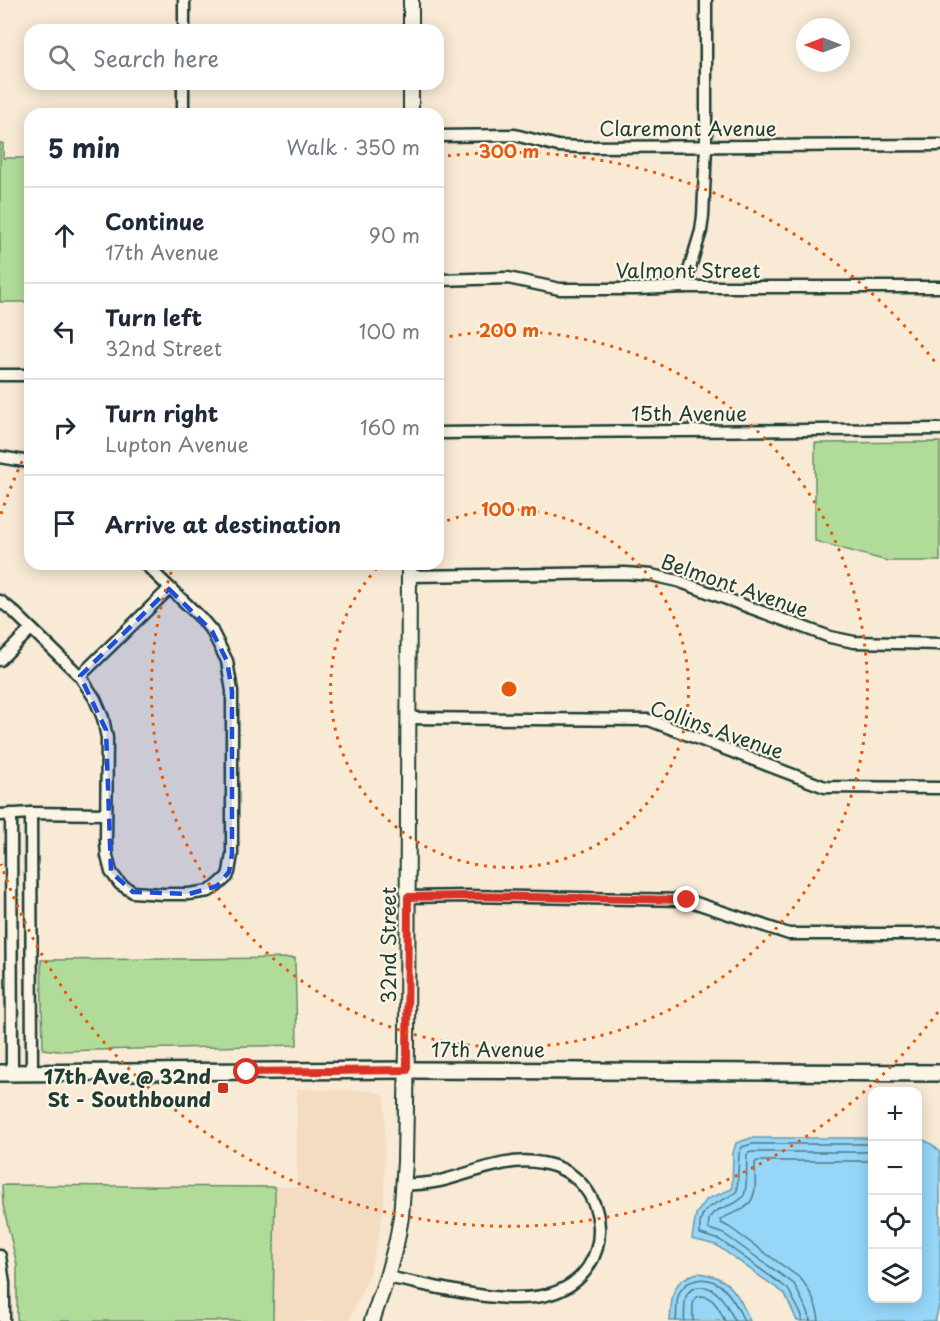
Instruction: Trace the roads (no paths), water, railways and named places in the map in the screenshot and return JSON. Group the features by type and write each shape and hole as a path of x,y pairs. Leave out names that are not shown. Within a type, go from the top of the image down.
{"main road":[{"name":"17th Avenue","path":"6,1073 407,1070 940,1073"}],"street":[{"path":"184,0 184,24"},
{"path":"411,0 411,24"},
{"path":"684,287 701,231 704,202 706,0"},
{"path":"183,90 183,108"},
{"path":"411,90 411,108"},
{"name":"Claremont Avenue","path":"444,136 515,135 558,146 940,145"},
{"name":"Valmont Street","path":"444,280 508,278 560,289 940,287"},
{"path":"0,375 24,375"},
{"name":"15th Avenue","path":"444,433 940,429"},
{"path":"0,457 24,461"},
{"path":"0,601 80,676 95,699 103,718 106,730 106,842 111,872 120,884 133,892 189,894 209,891 221,883 229,872 232,854 231,676 223,650 212,631 151,570"},
{"name":"Belmont Avenue","path":"409,570 651,574 678,581 830,637 854,642 940,645"},
{"name":"32nd Street","path":"372,1321 397,1240 403,1185 407,1070 409,570"},
{"path":"80,676 170,589"},
{"path":"0,660 31,630"},
{"name":"Collins Avenue","path":"408,718 649,720 825,787 940,788"},
{"path":"31,813 32,1073"},
{"path":"6,1073 5,814 106,814"},
{"path":"408,897 687,900 789,934 940,933"},
{"path":"387,1277 495,1297 539,1296 560,1290 579,1278 591,1261 599,1241 599,1220 594,1201 582,1183 555,1165 532,1161 501,1163 440,1181 403,1185"},
{"path":"0,1256 4,1283 4,1321"}],"water":[{"path":"751,1138 868,1138 868,1303 922,1303 922,1139 937,1149 940,1154 940,1303 935,1321 797,1321 785,1294 716,1245 692,1239 696,1214 707,1199 732,1189 733,1153 736,1143"},
{"path":"698,1273 718,1278 732,1288 750,1321 670,1321 672,1297 677,1285 689,1276"}],"place":[{"name":"17th Ave @ 32nd St - Southbound","path":"223,1088"}]}
